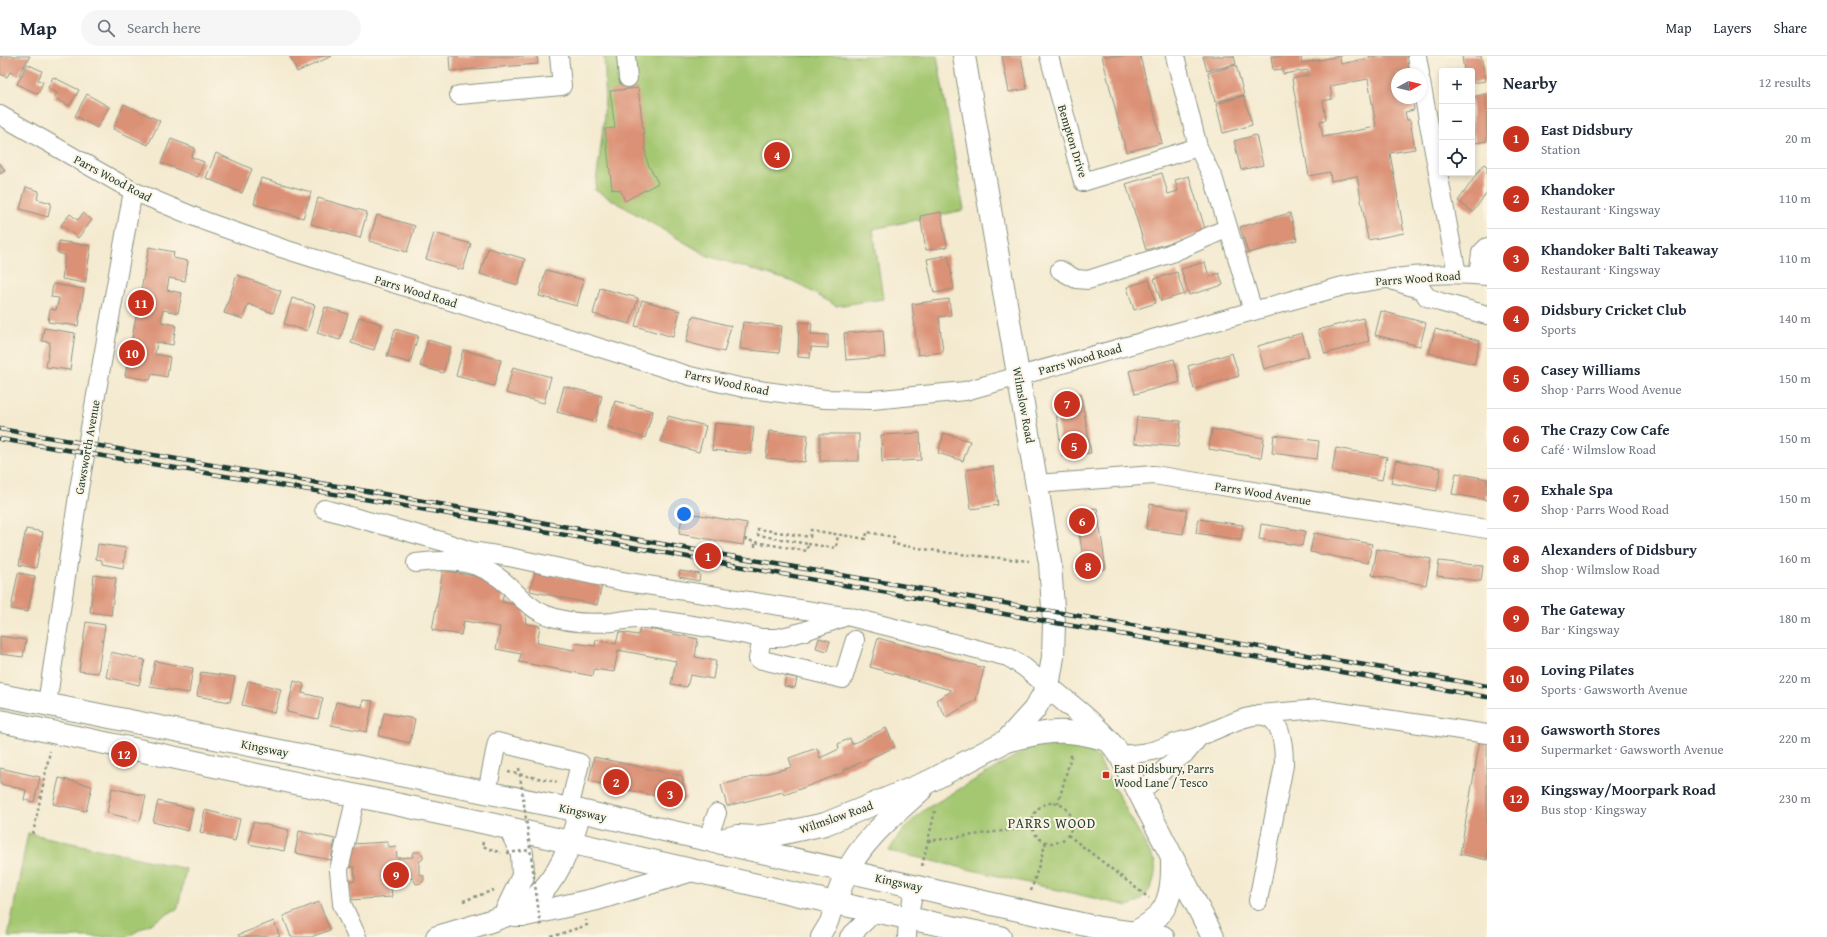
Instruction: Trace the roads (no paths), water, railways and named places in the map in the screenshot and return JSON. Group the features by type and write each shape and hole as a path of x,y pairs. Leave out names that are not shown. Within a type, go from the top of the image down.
{"main road":[{"name":"Wilmslow Road","path":"964,56 1050,563 1054,623 1053,657 1048,687 1034,710 1006,741"},
{"path":"1048,687 1098,728 1115,748 1140,793 1213,937"},
{"name":"Kingsway","path":"0,695 575,810 847,872 919,876 1099,928 1163,937"},
{"path":"0,721 486,823 689,871 875,912 907,928 1000,937"},
{"name":"Wilmslow Road","path":"710,841 737,836 756,837 779,834 824,824 930,781 1006,741 1043,732 1070,731 1089,734 1115,748"},
{"name":"Wilmslow Road","path":"836,904 847,872 860,852 875,834 930,781"},
{"path":"437,937 504,916 530,903 552,882 572,843 575,810"},
{"path":"504,916 523,876 522,853 510,829"},
{"path":"1133,933 1146,927 1163,909 1173,887 1172,857"},
{"path":"504,916 526,915 597,899 689,871"}],"street":[{"path":"459,95 562,86 560,56"},
{"path":"626,56 628,78"},
{"name":"Bempton Drive","path":"1049,56 1083,182 1198,148"},
{"path":"1174,56 1198,148 1214,180 1253,312"},
{"path":"1417,56 1419,68"},
{"path":"1425,104 1457,274"},
{"name":"Parrs Wood Road","path":"0,115 133,191 207,222 281,248 683,374 744,388 825,399 872,400 965,391 1343,286 1386,278 1457,274 1482,276"},
{"name":"Gawsworth Avenue","path":"47,704 79,489 133,191"},
{"path":"1060,270 1076,279 1088,280 1170,254 1228,228"},
{"path":"1482,276 1481,253 1487,247"},
{"path":"1386,278 1422,290 1427,297 1440,302 1487,315"},
{"name":"Parrs Wood Avenue","path":"1037,484 1154,475 1487,529"},
{"path":"324,509 441,541 471,551 509,556 621,582 847,616 1008,657 1024,666 1048,687"},
{"path":"416,563 445,560 482,567 492,572 526,604 555,618 585,623 645,619 762,638 778,638 802,632 847,616"},
{"path":"762,638 758,659 843,679 855,640"},
{"path":"1115,748 1147,752 1199,737 1226,724 1253,715 1319,709 1487,734"},
{"path":"1253,715 1270,718 1275,723 1281,735 1284,747 1284,765 1258,901"},
{"path":"1140,793 1167,767 1187,752 1199,737"},
{"path":"487,792 497,742 580,763 575,810"},
{"path":"356,796 339,870 342,904 357,937"},
{"path":"710,841 717,813"},
{"path":"907,928 919,876"},
{"path":"820,937 829,922 836,904"},
{"path":"849,937 875,912"}],"railway":[{"path":"0,429 384,494 701,551 1487,686"},
{"path":"0,439 382,502 1021,617 1487,697"}],"place":[{"name":"Didsbury Cricket Club","path":"777,155"},
{"name":"Gawsworth Stores","path":"141,303"},
{"name":"Loving Pilates","path":"132,353"},
{"name":"Exhale Spa","path":"1067,404"},
{"name":"Casey Williams","path":"1074,446"},
{"name":"The Crazy Cow Cafe","path":"1082,521"},
{"name":"East Didsbury","path":"708,556"},
{"name":"Alexanders of Didsbury","path":"1088,566"},
{"name":"Kingsway/Moorpark Road","path":"124,754"},
{"name":"East Didsbury, Parrs Wood Lane / Tesco","path":"1106,775"},
{"name":"Khandoker","path":"616,782"},
{"name":"Khandoker Balti Takeaway","path":"670,794"},
{"name":"The Gateway","path":"396,875"}],"district":[{"name":"PARRS WOOD","path":"1052,823"}]}
